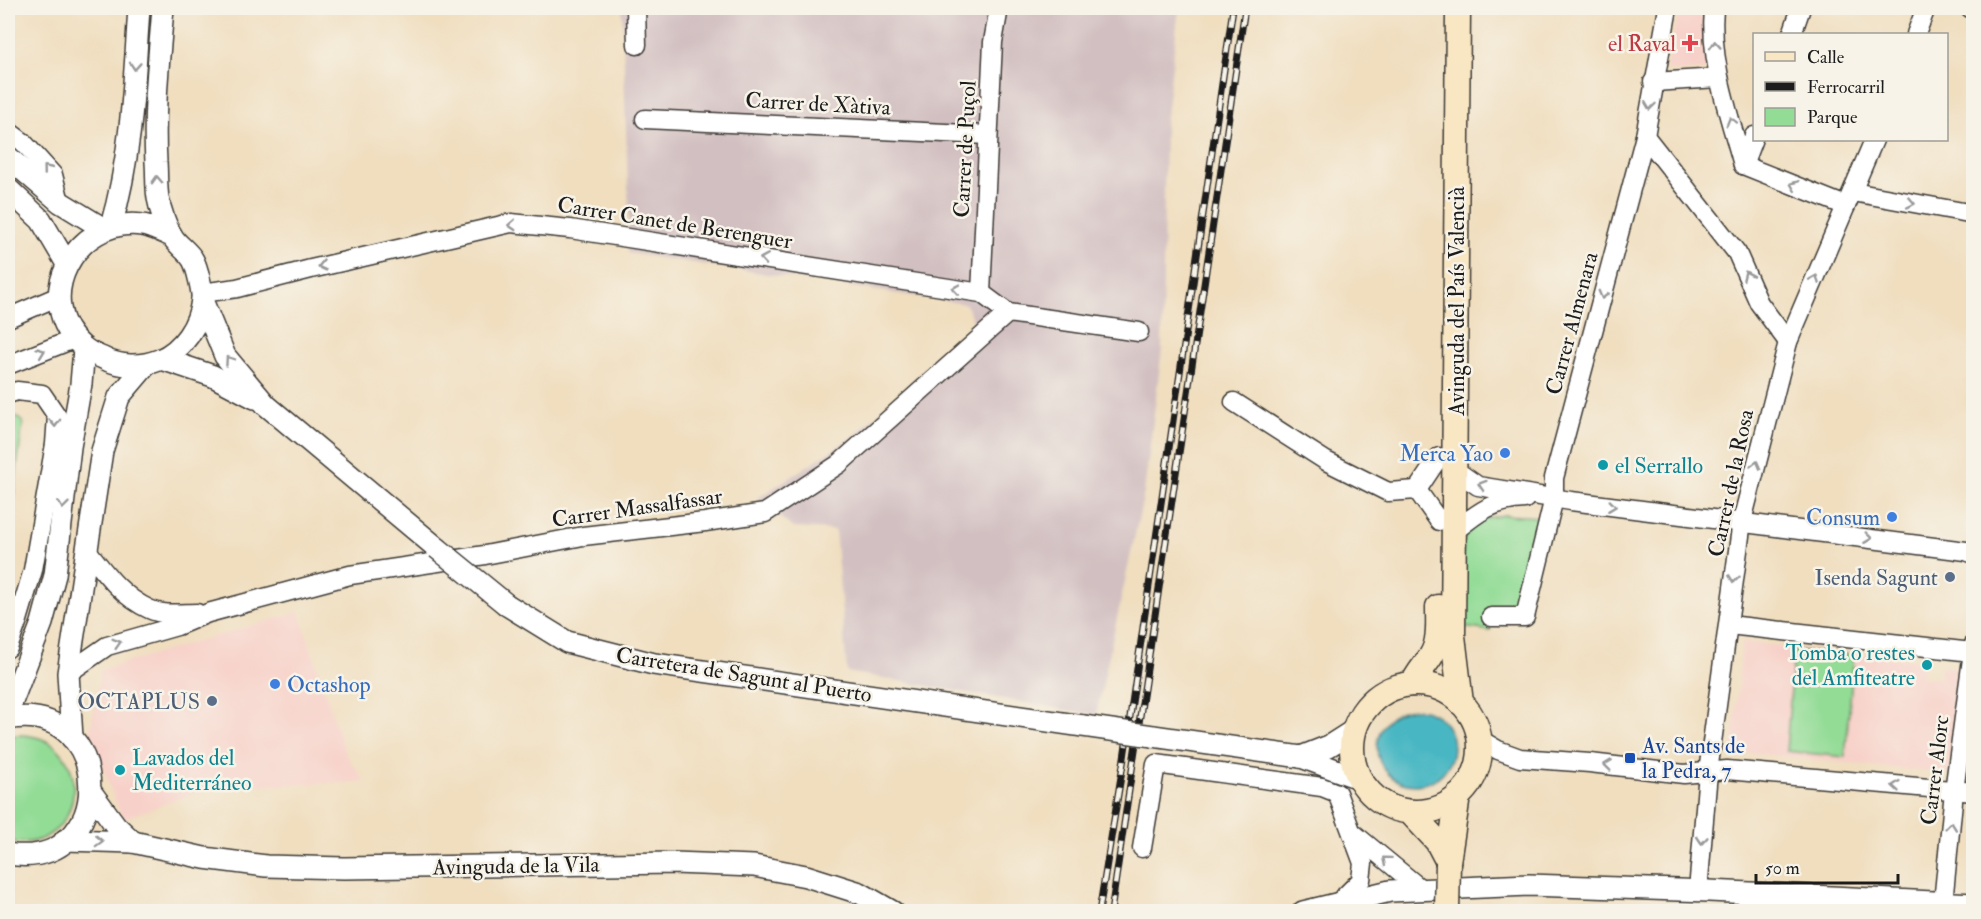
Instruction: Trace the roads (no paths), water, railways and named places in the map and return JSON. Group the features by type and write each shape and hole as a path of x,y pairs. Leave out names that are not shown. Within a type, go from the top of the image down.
{"main road":[{"name":"Avinguda del País Valencià","path":"1443,8 1447,526 1453,636 1461,703"},
{"name":"Avinguda del País Valencià","path":"1447,464 1458,8"},
{"name":"Avinguda del País Valencià","path":"1413,684 1418,672 1433,654 1438,634 1447,526"},
{"path":"1413,684 1432,685 1447,691 1461,703 1473,720 1479,739 1479,757 1468,785 1458,796 1442,807 1410,812 1393,809 1370,793 1359,778 1352,754 1354,730 1363,710 1376,698 1413,684"},
{"path":"1447,912 1448,862 1458,796"},
{"path":"1410,812 1437,841 1448,862"}],"street":[{"path":"108,227 120,195 130,126 139,8"},
{"path":"72,738 68,673 102,451 119,397 154,362 182,345 196,324 202,296 194,261 172,236 158,199 154,124 163,8"},
{"path":"636,8 637,45"},
{"name":"Carrer de Puçol","path":"981,293 993,42 999,8"},
{"name":"Carrer Almenara","path":"1491,617 1525,617 1554,498 1554,478 1646,136 1653,82 1668,8"},
{"path":"1792,33 1801,8"},
{"path":"1916,33 1926,8"},
{"path":"1970,8 1974,10"},
{"path":"1714,9 1714,44 1719,78 1743,165"},
{"path":"1653,82 1719,78"},
{"name":"Carrer de Xàtiva","path":"645,119 988,135"},
{"path":"8,131 23,142 53,175 60,202"},
{"path":"1646,136 1737,253 1759,303 1788,342"},
{"path":"1743,165 1753,141"},
{"name":"Carrer de la Rosa","path":"1698,891 1708,772 1742,521 1788,342 1874,141"},
{"path":"8,157 60,202 108,227"},
{"path":"1743,165 1850,199 1974,214"},
{"path":"12,195 41,220 67,264"},
{"name":"Carrer Canet de Berenguer","path":"202,296 511,223 570,229 981,293 1008,313 1139,332"},
{"path":"154,362 113,364 79,344 63,318 59,296 61,279 67,264 82,243 108,227 143,225 172,236"},
{"path":"8,318 59,296"},
{"name":"Carretera de Sagunt al Puerto","path":"202,296 225,356 266,405 507,606 567,642 654,664 1301,758 1359,778"},
{"name":"Carrer Massalfassar","path":"68,673 108,646 177,626 208,613 350,575 485,555 583,536 765,513 839,464 1008,313"},
{"path":"8,365 79,344"},
{"path":"8,712 42,623 55,575 70,447 81,384 79,344"},
{"name":"Carretera de Sagunt al Puerto","path":"154,362 213,376 266,405"},
{"path":"8,394 17,390 42,394 57,416 55,444 33,570 8,648"},
{"path":"1234,402 1326,461 1388,492 1416,490 1447,464 1478,486 1554,498 1966,551 1974,554"},
{"path":"1416,490 1447,526 1479,511 1511,500 1554,498"},
{"name":"Carrer Massalfassar","path":"87,550 114,586 149,609 166,613 208,613"},
{"path":"1729,625 1973,648"},
{"name":"Carrer Alorc","path":"1943,903 1954,791 1973,648"},
{"path":"8,719 29,718 60,728 72,738 87,763 91,779 91,792 83,819 65,840 39,854 8,854"},
{"path":"1301,758 1329,746 1354,730"},
{"path":"1479,739 1498,750 1520,758 1590,763 1684,774 1727,770 1974,792"},
{"path":"1142,848 1156,764 1322,787 1337,793 1363,864 1361,880 1340,901"},
{"path":"91,792 116,826 133,842"},
{"path":"1352,832 1421,889"},
{"name":"Avinguda de la Vila","path":"65,840 133,842 204,858 266,866 344,868 674,863 754,866 806,876 860,893 893,912"},
{"path":"1304,912 1340,901 1390,891 1529,885 1974,904"}],"water":[{"path":"1415,709 1430,712 1442,720 1450,732 1453,747 1450,762 1442,774 1430,782 1415,785 1400,782 1388,774 1380,762 1377,747 1380,732 1388,720 1400,712"}],"railway":[{"path":"1099,912 1124,758 1233,8"},
{"path":"1111,912 1245,8"}],"place":[{"name":"el Raval","path":"1690,43"},
{"name":"Merca Yao","path":"1505,453"},
{"name":"el Serrallo","path":"1603,465"},
{"name":"Consum","path":"1892,517"},
{"name":"Isenda Sagunt","path":"1950,577"},
{"name":"Tomba o restes del Amfiteatre","path":"1927,665"},
{"name":"Octashop","path":"275,684"},
{"name":"OCTAPLUS","path":"212,701"},
{"name":"Av. Sants de la Pedra, 7","path":"1630,758"},
{"name":"Lavados del Mediterráneo","path":"120,770"}]}
